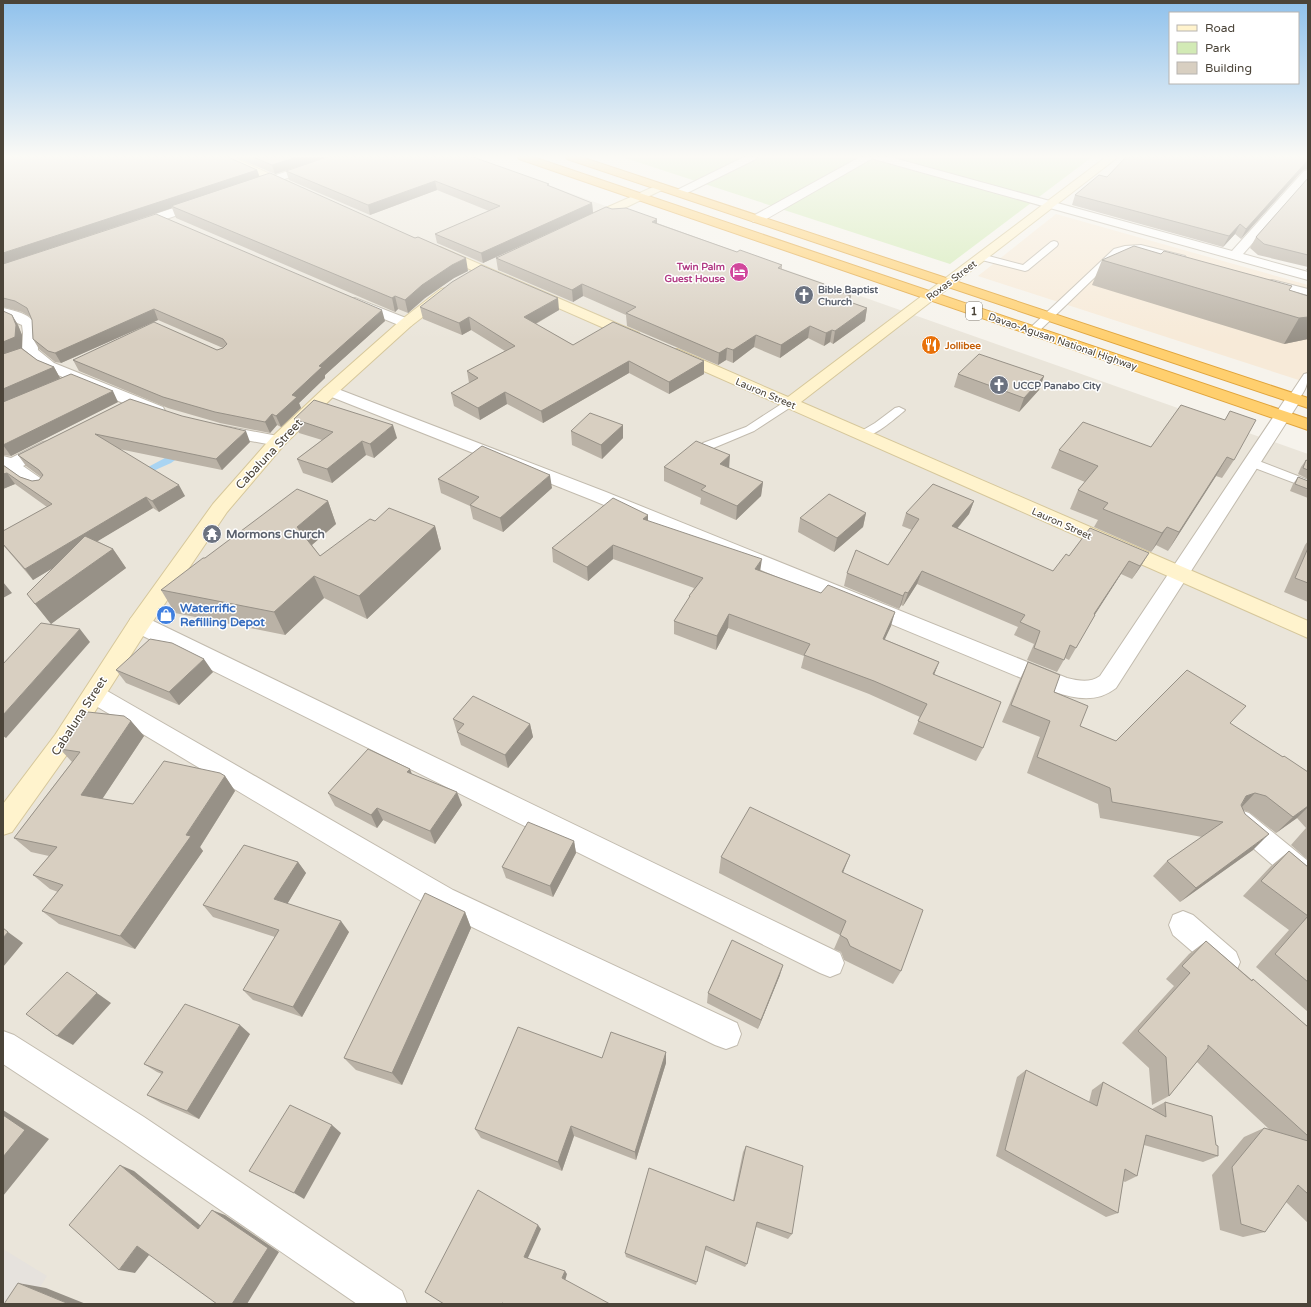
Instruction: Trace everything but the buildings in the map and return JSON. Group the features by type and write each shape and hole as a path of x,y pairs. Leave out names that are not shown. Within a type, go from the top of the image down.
{"highway":[{"name":"Davao-Agusan National Highway","path":"703,218 1308,425"},
{"name":"Davao-Agusan National Highway","path":"754,218 1301,400"},
{"path":"738,230 757,219"}],"street":[{"path":"122,229 154,218"},
{"path":"164,218 174,223"},
{"path":"568,230 593,218"},
{"name":"Roxas Street","path":"790,403 1032,218"},
{"path":"1100,218 1308,276"},
{"path":"1234,256 1268,218"},
{"name":"Lauron Street","path":"427,245 1308,630"},
{"name":"Cabaluna Street","path":"3,824 63,742 139,624 220,508 278,441 330,391 431,302 463,281 505,260"},
{"path":"340,295 406,323"},
{"path":"3,312 27,321 31,326 23,353 69,375 170,415"},
{"path":"56,387 82,361"},
{"path":"330,391 599,496 1063,686 1076,690 1089,691 1102,688 1108,682 1282,416 1301,400"},
{"path":"114,413 135,402"},
{"path":"205,426 278,441"},
{"path":"7,463 66,438"},
{"path":"7,463 40,486"},
{"path":"139,624 830,963"},
{"path":"94,694 443,899 726,1034"},
{"path":"1240,821 1308,878"},
{"path":"1183,925 1243,979"},
{"path":"3,1046 132,1129 389,1304"}],"lane":[{"path":"981,257 1025,268 1054,244"},
{"path":"1033,331 1047,316 1117,251 1124,248 1146,248 1195,261"},
{"path":"1263,280 1308,292"},
{"path":"1301,400 1308,376"},
{"path":"707,446 750,429 790,403"},
{"path":"862,435 879,425 898,410"},
{"path":"1251,462 1308,484"}],"shaded area":[{"path":"3,218 639,218 1308,454 1308,1304 3,1304"},
{"path":"1051,218 1070,218 1308,285 1308,383 978,276"},
{"path":"3,1249 47,1276 29,1304 3,1304"}],"green space":[{"path":"809,218 1011,218 950,264"}],"waterway":[{"path":"141,473 168,461 181,453"}],"place":[{"name":"Twin Palm Guest House","path":"739,272"},
{"name":"Bible Baptist Church","path":"804,295"},
{"name":"Jollibee","path":"931,345"},
{"name":"UCCP Panabo City","path":"999,385"},
{"name":"Mormons Church","path":"212,534"},
{"name":"Waterrific Refilling Depot","path":"166,615"}]}
